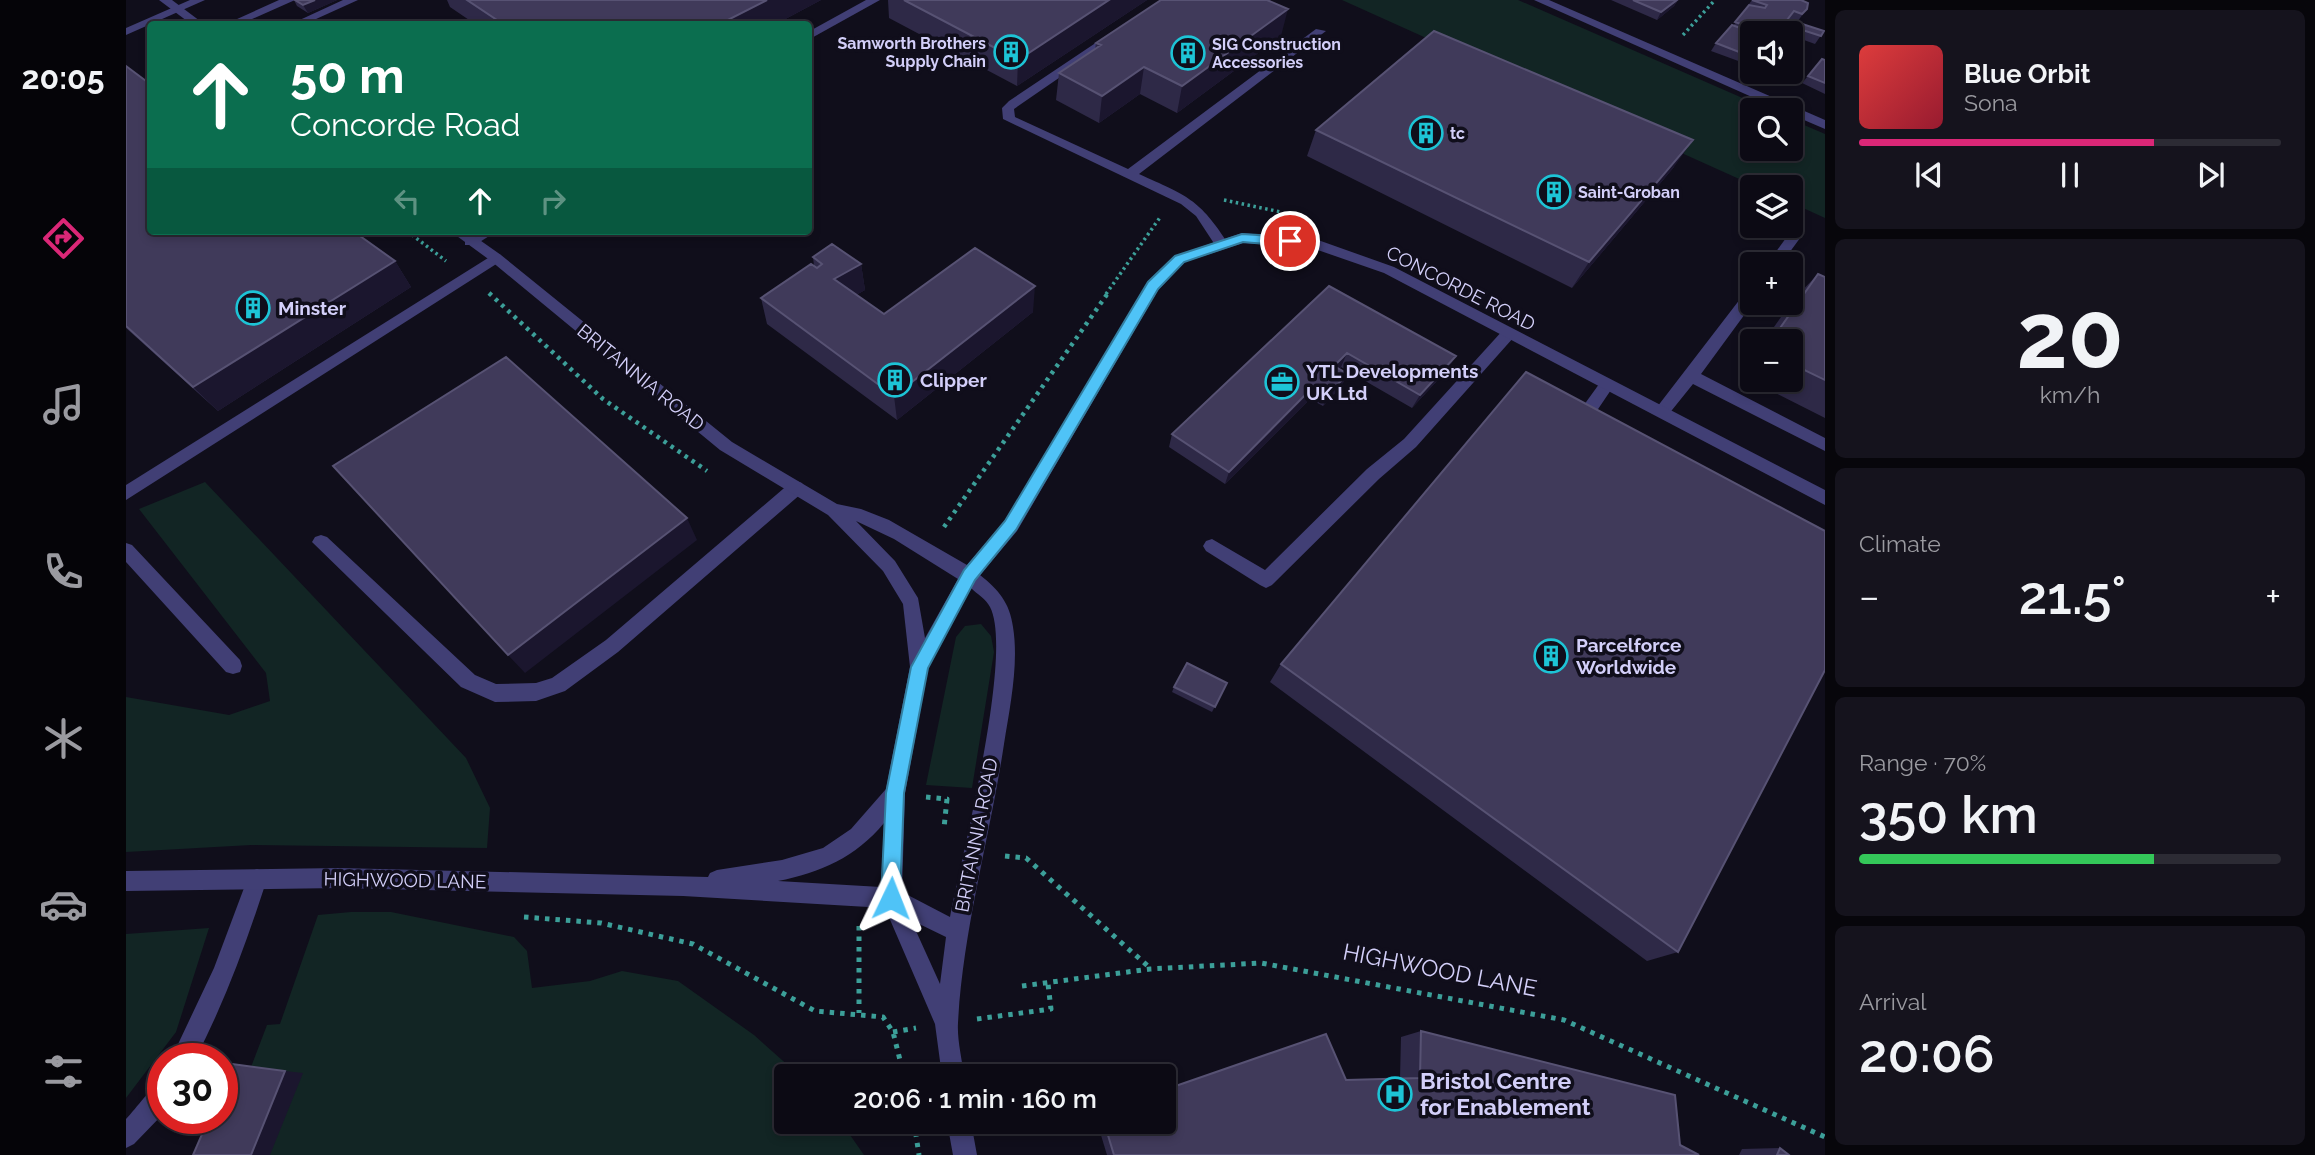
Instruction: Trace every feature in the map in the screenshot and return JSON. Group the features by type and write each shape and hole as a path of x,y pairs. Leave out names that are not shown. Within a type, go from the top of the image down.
{"street":[{"path":"165,0 194,21"},
{"path":"151,21 199,0"},
{"path":"239,21 289,0"},
{"path":"303,21 352,0"},
{"path":"812,35 873,0"},
{"path":"1540,0 1825,125"},
{"path":"126,32 147,23"},
{"path":"1122,30 1008,108 1009,119 1186,201 1201,213 1222,245"},
{"path":"1130,174 1320,31"},
{"name":"BRITANNIA ROAD","path":"462,235 496,258 726,446 834,510 889,566 912,603 919,667 895,793 891,898"},
{"path":"470,242 483,235"},
{"name":"CONCORDE ROAD","path":"969,575 1011,526 1153,285 1180,259 1242,238 1313,243 1389,270 1825,498"},
{"path":"126,493 496,258"},
{"path":"1662,411 1740,310"},
{"path":"1212,546 1266,580 1373,474 1410,443 1509,333"},
{"path":"1691,376 1825,445"},
{"path":"1606,434 1582,421 1607,384"},
{"path":"321,542 468,681 495,693 536,692 558,684 612,646 796,488"},
{"name":"BRITANNIA ROAD","path":"834,510 870,518 969,575 999,604 1006,643 1001,699 958,932 946,1023"},
{"path":"126,550 233,666"},
{"name":"BRITANNIA ROAD","path":"919,667 969,575"},
{"name":"HIGHWOOD LANE","path":"683,886 814,861 843,848 864,829 895,793"},
{"name":"HIGHWOOD LANE","path":"126,881 339,878 683,886 891,898 958,932"},
{"path":"191,1043 240,930 257,879"},
{"path":"891,898 946,1023 951,1064"},
{"path":"126,1136 147,1115"},
{"path":"961,1134 965,1155"}],"path":[{"path":"1664,56 1712,1"},
{"path":"927,551 1164,212 1186,201 1208,197 1283,213"},
{"path":"510,915 601,923 693,944 815,1011 883,1017 893,1032 901,1064"},
{"name":"HIGHWOOD LANE","path":"1022,986 1150,969 1261,963 1564,1020 1825,1137"},
{"path":"916,1134 919,1155"}],"green space":[{"path":"1342,0 1518,0 1743,98 1740,98 1740,161 1803,161 1803,125 1825,134 1825,218 1803,208 1803,175 1740,175 1740,179"},
{"path":"205,482 466,758 490,808 487,848 251,845 126,852 126,697 229,715 270,701 266,673 139,509"},
{"path":"981,624 991,636 994,652 972,788 926,785 956,637 965,626"},
{"path":"391,912 514,937 527,951 532,988 590,981 622,971 678,981 754,1035 787,1064 774,1064 774,1134 849,1134 864,1155 270,1155 251,1067 267,1025 280,1024 318,915"},
{"path":"209,928 176,1032 168,1043 147,1043 147,1070 126,1098 126,934"}],"building":[{"path":"295,0 315,0 303,5"},
{"path":"467,0 767,0 726,21 498,21"},
{"path":"904,0 1109,0 1018,60"},
{"path":"1161,0 1267,0 1288,9 1182,86 1144,67 1102,96 1059,73 1101,45 1096,43"},
{"path":"1633,0 1677,0 1661,12"},
{"path":"1752,0 1801,0 1808,3 1802,14 1794,11 1786,21 1735,22 1749,5 1765,8 1767,5"},
{"path":"1803,24 1824,31 1821,36 1803,30"},
{"path":"1732,25 1740,28 1740,52 1716,43"},
{"path":"1434,31 1693,140 1589,262 1316,130"},
{"path":"1822,59 1825,60 1825,83 1808,76"},
{"name":"Minster","path":"126,66 147,82 147,235 359,235 395,261 193,387 126,326"},
{"name":"Clipper","path":"832,244 861,264 834,279 884,314 975,248 1035,286 894,396 761,298 811,264 817,268 822,264 813,257"},
{"path":"1818,274 1825,277 1825,380 1803,369 1803,329 1779,329 1789,315 1803,315 1803,295"},
{"path":"1329,286 1456,356 1420,395 1347,353 1334,366 1348,374 1329,393 1315,385 1229,472 1172,434"},
{"path":"506,357 687,518 508,655 333,466"},
{"name":"Parcelforce Worldwide","path":"1526,372 1825,531 1825,670 1678,952 1281,664"},
{"path":"1187,663 1227,683 1215,707 1174,687"},
{"name":"Bristol Centre for Enablement","path":"1421,1031 1675,1095 1680,1145 1699,1155 1114,1155 1108,1134 1176,1134 1176,1086 1326,1034 1346,1080 1420,1078"},
{"path":"238,1065 285,1071 251,1155 193,1155 202,1134 238,1134"},
{"path":"1780,1148 1789,1155 1777,1155"}],"place":[{"name":"Samworth Brothers Supply Chain","path":"1011,52"},
{"name":"SIG Construction Accessories","path":"1188,53"},
{"name":"tc","path":"1426,133"},
{"name":"Saint-Groban","path":"1554,192"},
{"name":"Minster","path":"253,308"},
{"name":"Clipper","path":"895,380"},
{"name":"YTL Developments UK Ltd","path":"1282,382"},
{"name":"Parcelforce Worldwide","path":"1551,656"},
{"name":"Bristol Centre for Enablement","path":"1395,1094"}],"route":[{"path":"891,898 895,793 919,667 969,575 1011,526 1153,285 1180,259 1242,238 1290,241"}]}
